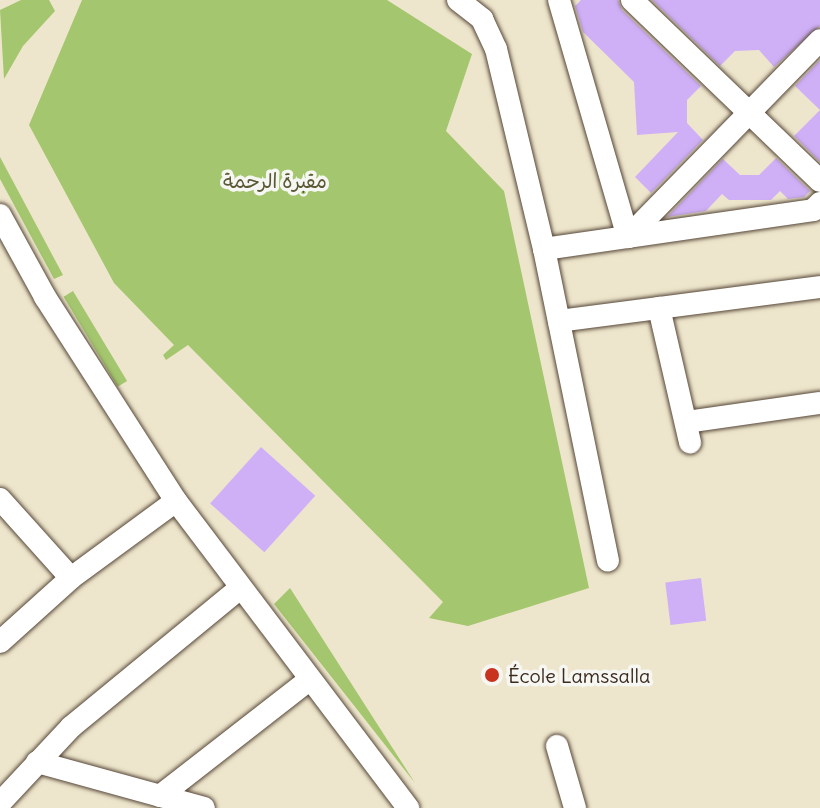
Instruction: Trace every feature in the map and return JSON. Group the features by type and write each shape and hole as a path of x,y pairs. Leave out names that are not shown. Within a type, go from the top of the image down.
{"street":[{"path":"458,0 482,19 493,40 544,249 608,560"},
{"path":"559,0 628,237"},
{"path":"632,0 820,181"},
{"path":"628,237 820,40"},
{"path":"544,249 813,210 820,203"},
{"path":"0,215 45,297 176,501 239,589 408,808"},
{"path":"559,321 820,287"},
{"path":"659,308 688,432 820,403"},
{"path":"0,642 71,578 176,501"},
{"path":"1,504 71,578"},
{"path":"0,803 37,762 138,667 239,589"},
{"path":"160,796 309,680"},
{"path":"557,746 575,808"},
{"path":"37,762 204,808"}],"green space":[{"path":"21,0 49,0 55,11 23,46 4,79 0,10"},
{"name":"مقبرة الرحمة","path":"82,0 387,0 472,54 446,131 504,191 589,588 468,626 429,618 443,602 188,345 166,360 163,355 174,345 114,283 29,125"},
{"path":"0,157 63,275 54,279 0,179"},
{"path":"73,291 127,381 118,387 64,297"},
{"path":"290,588 415,783 274,604"}],"building":[{"path":"581,0 618,0 622,10 701,86 687,100 687,123 703,140 651,193 635,177 678,132 637,135 634,82 583,32 575,6"},
{"path":"652,0 820,0 820,26 774,67 759,50 735,51 720,66"},
{"path":"820,60 820,110 795,86"},
{"path":"820,110 820,162 794,136"},
{"path":"776,158 810,191 804,197 788,199 780,191 771,200 729,200 722,194 706,211 667,217 723,159 740,175 759,175"},
{"path":"261,447 315,496 264,552 210,503"},
{"path":"701,578 706,621 671,625 665,582"}],"place":[{"name":"École Lamssalla","path":"492,675"}]}
